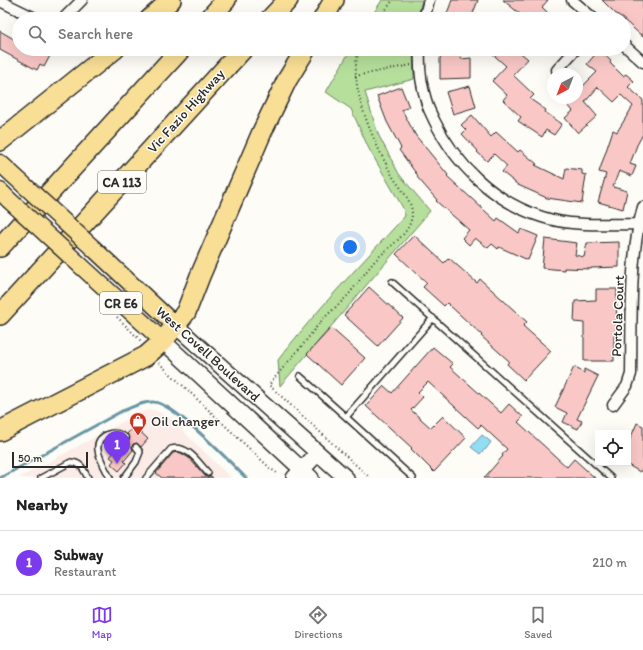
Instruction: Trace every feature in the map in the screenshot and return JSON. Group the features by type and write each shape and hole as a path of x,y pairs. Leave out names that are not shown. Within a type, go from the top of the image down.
{"highway":[{"path":"158,12 171,0"},
{"path":"215,12 226,0"},
{"path":"277,12 288,0"},
{"path":"327,12 334,0"},
{"path":"0,141 106,56"},
{"name":"CA 113","path":"0,247 176,56"},
{"name":"Vic Fazio Highway","path":"0,315 237,56"},
{"path":"0,431 146,356 163,341 176,326 186,312 262,132 287,80 302,56"}],"main road":[{"name":"West Covell Boulevard","path":"0,164 176,326 346,478"},
{"name":"West Covell Boulevard","path":"5,196 163,341 303,475"},
{"path":"303,475 318,453"}],"street":[{"path":"70,12 82,0"},
{"path":"426,12 429,0"},
{"path":"572,0 586,12"},
{"path":"0,1 23,12"},
{"path":"631,51 643,62"},
{"path":"420,56 419,63 426,101 448,145 463,165 501,198 522,210 550,219 577,224 638,224"},
{"path":"559,68 570,56"},
{"name":"Portola Court","path":"613,405 627,386 630,374 633,272 638,224 643,207"}],"lane":[{"path":"392,282 610,478"},
{"path":"346,417 432,318"},
{"path":"300,376 413,478"},
{"path":"110,478 97,452 99,440 105,435 112,433 126,438"},
{"path":"124,478 136,462 140,452 136,447"},
{"path":"146,478 171,449 177,447 187,451 208,473"},
{"path":"41,478 71,462 77,462 81,465 88,478"}],"path":[{"path":"384,12 393,0"},
{"path":"358,56 355,66 356,87 381,153 394,179 410,203 412,211 411,220 403,235 374,262 348,296 322,320 269,385 370,478"},
{"path":"355,76 419,63"},
{"path":"159,363 277,473"},
{"path":"166,370 170,365"}],"shaded area":[{"path":"155,410 170,418 231,478 19,478 143,411"}],"green space":[{"path":"382,0 422,0 419,12 374,12"},
{"path":"347,56 413,56 414,79 365,92 378,134 399,174 430,211 280,386 278,360 324,304 405,216 403,208 369,149 351,109 326,92"}],"water":[{"path":"482,435 491,442 480,454 471,447"}],"building":[{"path":"452,0 478,0 474,12 448,12"},
{"path":"503,0 548,0 542,7 547,12 518,12"},
{"path":"602,0 643,0 643,37 631,26 631,12 614,12"},
{"path":"0,31 12,38 12,56 50,56 44,67 40,64 37,70 0,50"},
{"path":"441,56 462,56 461,59 471,58 471,78 440,79"},
{"path":"495,56 524,56 528,59 513,75 534,95 530,99 562,124 554,135 546,130 542,137 518,121 521,117 503,100 507,95 492,81 506,66"},
{"path":"594,56 606,56 611,61 610,63 623,76 626,74 634,81 628,87 643,100 643,134 630,164 636,166 632,176 619,171 613,187 627,191 623,209 598,202 606,174 599,172 613,130 617,132 633,106 621,95 614,102 598,87 585,102 597,116 578,133 565,118 573,111 567,104 583,104 583,86 597,72 587,64"},
{"path":"470,86 476,107 453,114 446,92"},
{"path":"401,87 409,107 402,110 416,136 448,175 447,176 496,221 498,218 519,233 521,229 538,236 528,260 499,247 498,249 492,244 488,248 475,238 469,245 462,238 469,230 436,201 437,200 417,177 418,176 399,150 401,148 387,122 377,96"},
{"path":"472,115 491,137 496,132 518,152 520,150 537,164 535,165 564,179 566,168 582,170 582,174 586,175 582,203 547,198 518,185 502,172 507,166 494,154 487,161 477,152 478,151 462,134 466,130 461,125"},
{"path":"414,235 444,263 449,258 477,283 480,279 527,322 523,326 551,351 524,380 507,364 509,361 481,336 482,335 447,303 444,306 423,287 427,283 396,254"},
{"path":"545,239 577,243 575,255 584,257 587,243 619,242 619,267 591,269 564,268 564,270 542,268"},
{"path":"369,287 403,318 378,346 344,315"},
{"path":"596,289 617,289 614,361 584,361 584,323 574,322 575,301 596,300"},
{"path":"331,328 365,358 341,385 307,354"},
{"path":"433,347 453,364 450,367 501,413 509,404 523,417 518,422 567,467 574,459 595,478 484,478 503,456 502,455 507,449 481,425 478,428 428,382 418,392 423,397 411,410 431,428 443,416 466,438 434,472 411,449 412,448 366,406 384,386 392,393"},
{"path":"574,367 584,373 584,369 598,376 577,419 582,421 578,429 563,422 567,413 555,407"},
{"path":"637,423 643,426 643,467 640,472 630,466 631,466 631,437"},
{"path":"134,426 148,439 141,447 137,443 133,444 133,450 124,461 126,463 119,471 111,464 114,460 110,457 123,441 129,441 130,437 127,434"},
{"path":"177,452 189,458 205,476 211,476 213,478 162,478 156,473 173,453"}],"waterway":[{"path":"0,478 122,411 146,402 154,402 163,405 175,412 202,434 246,478"}],"place":[{"name":"Oil changer","path":"138,436"},
{"name":"Subway","path":"117,464"}]}
